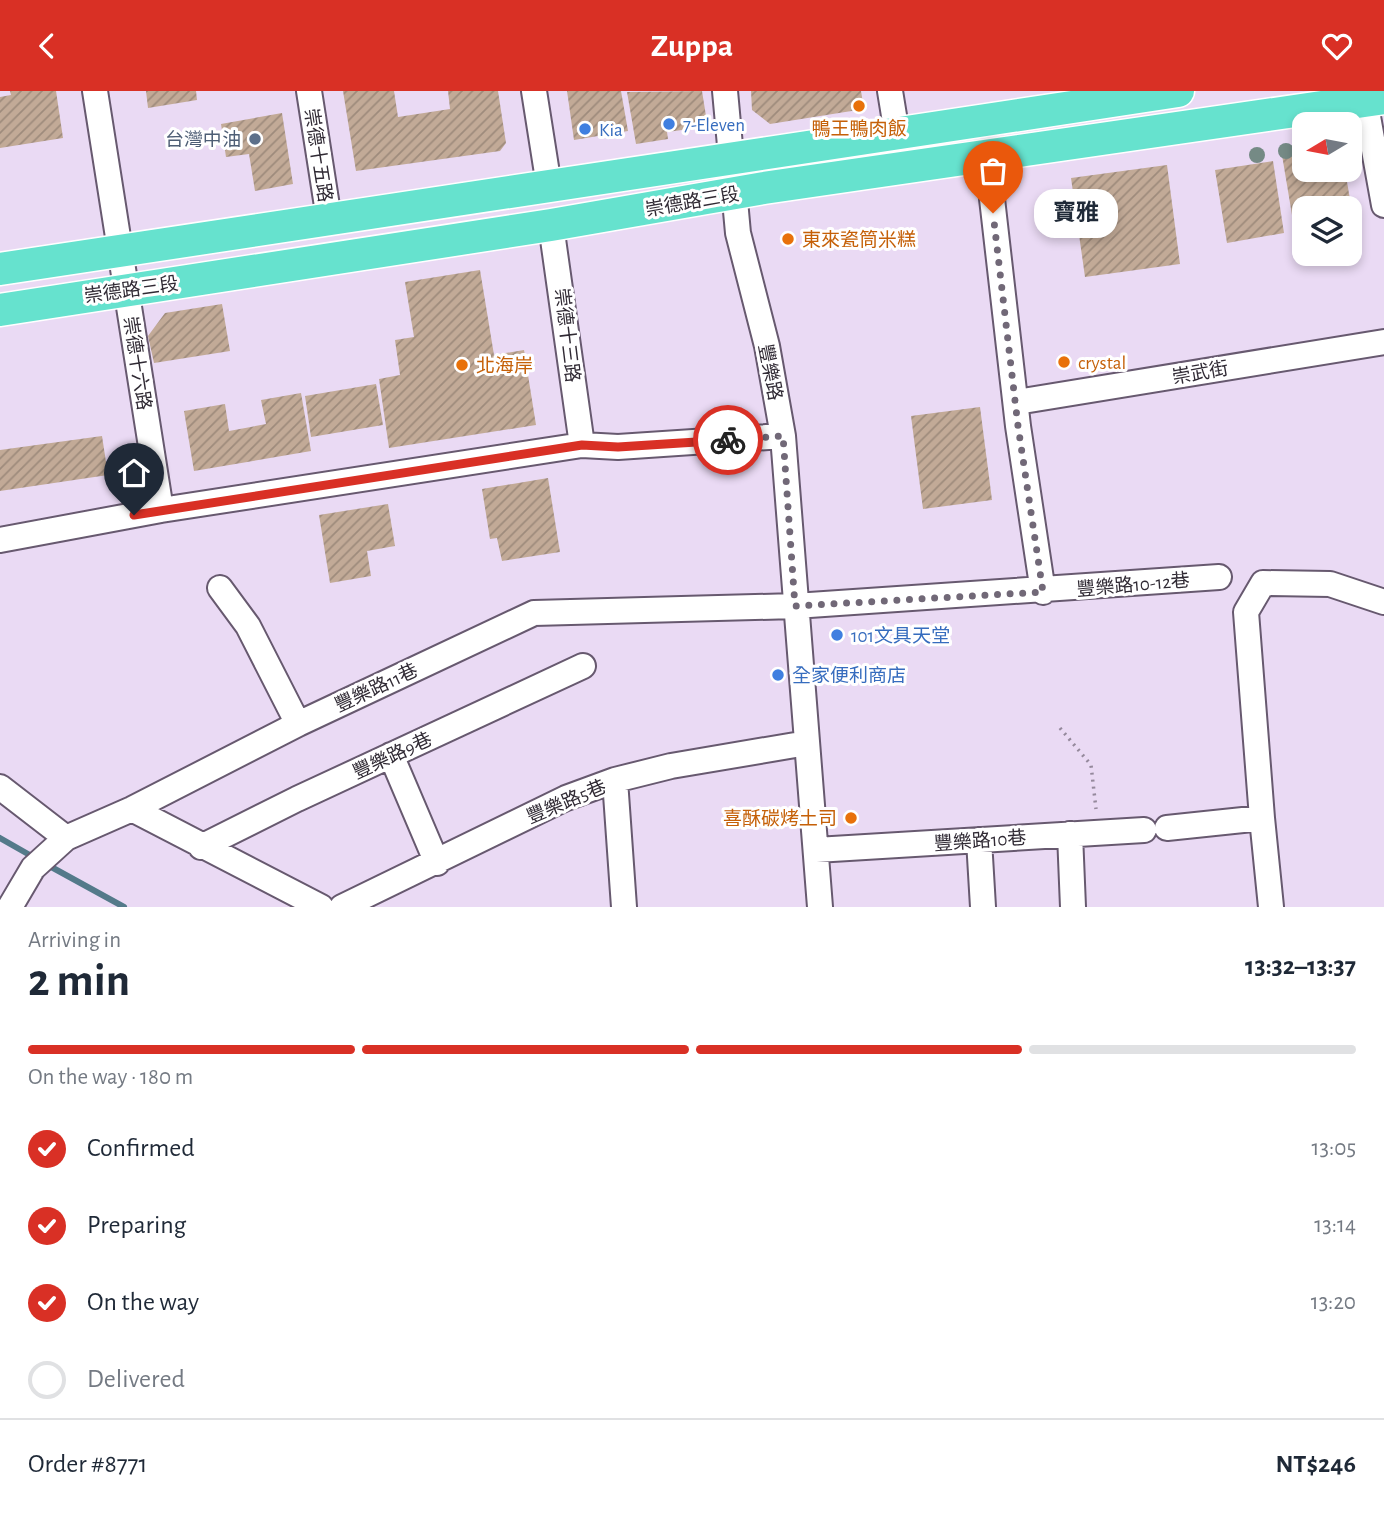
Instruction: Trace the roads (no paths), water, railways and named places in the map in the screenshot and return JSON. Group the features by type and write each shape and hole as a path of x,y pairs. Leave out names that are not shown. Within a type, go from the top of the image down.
{"main road":[{"name":"崇德路三段","path":"0,269 1178,91"},
{"name":"崇德路三段","path":"0,310 551,225 732,194 1375,99"}],"street":[{"name":"崇德十六路","path":"95,91 161,510"},
{"name":"崇德十五路","path":"309,91 330,219"},
{"path":"534,91 549,186"},
{"name":"豐樂路","path":"725,91 732,194 738,233 767,346 783,436 820,907"},
{"path":"890,91 897,134"},
{"path":"1375,99 1384,205"},
{"path":"987,155 1043,592"},
{"name":"崇德十三路","path":"551,225 582,445"},
{"name":"崇武街","path":"1017,402 1384,342"},
{"path":"0,540 161,510 582,445 618,447 783,436"},
{"name":"豐樂路10-12巷","path":"795,606 1043,592 1219,577"},
{"path":"1270,907 1247,611 1263,583 1331,584 1384,602"},
{"path":"220,588 248,626 298,724"},
{"name":"豐樂路11巷","path":"9,907 33,867 66,838 132,809 298,724 534,613 795,606"},
{"name":"豐樂路9巷","path":"201,847 583,666"},
{"name":"豐樂路5巷","path":"342,907 438,863 566,798 615,780 671,766 807,743"},
{"path":"391,755 438,863"},
{"path":"615,780 624,907"},
{"path":"0,787 66,838"},
{"path":"132,809 321,907"},
{"name":"豐樂路10巷","path":"816,850 1156,829 1262,818"},
{"path":"1070,834 1073,907"},
{"path":"979,840 983,907"}],"waterway":[{"path":"0,838 35,858"},
{"path":"44,863 124,907"}],"place":[{"name":"鴨王鴨肉飯","path":"859,106"},
{"name":"7-Eleven","path":"669,124"},
{"name":"Kia","path":"585,129"},
{"name":"台灣中油","path":"255,139"},
{"name":"寶雅","path":"993,213"},
{"name":"東來瓷筒米糕","path":"788,239"},
{"name":"crystal","path":"1064,362"},
{"name":"北海岸","path":"462,365"},
{"name":"101文具天堂","path":"837,635"},
{"name":"全家便利商店","path":"778,675"},
{"name":"喜酥碳烤土司","path":"851,818"}]}
